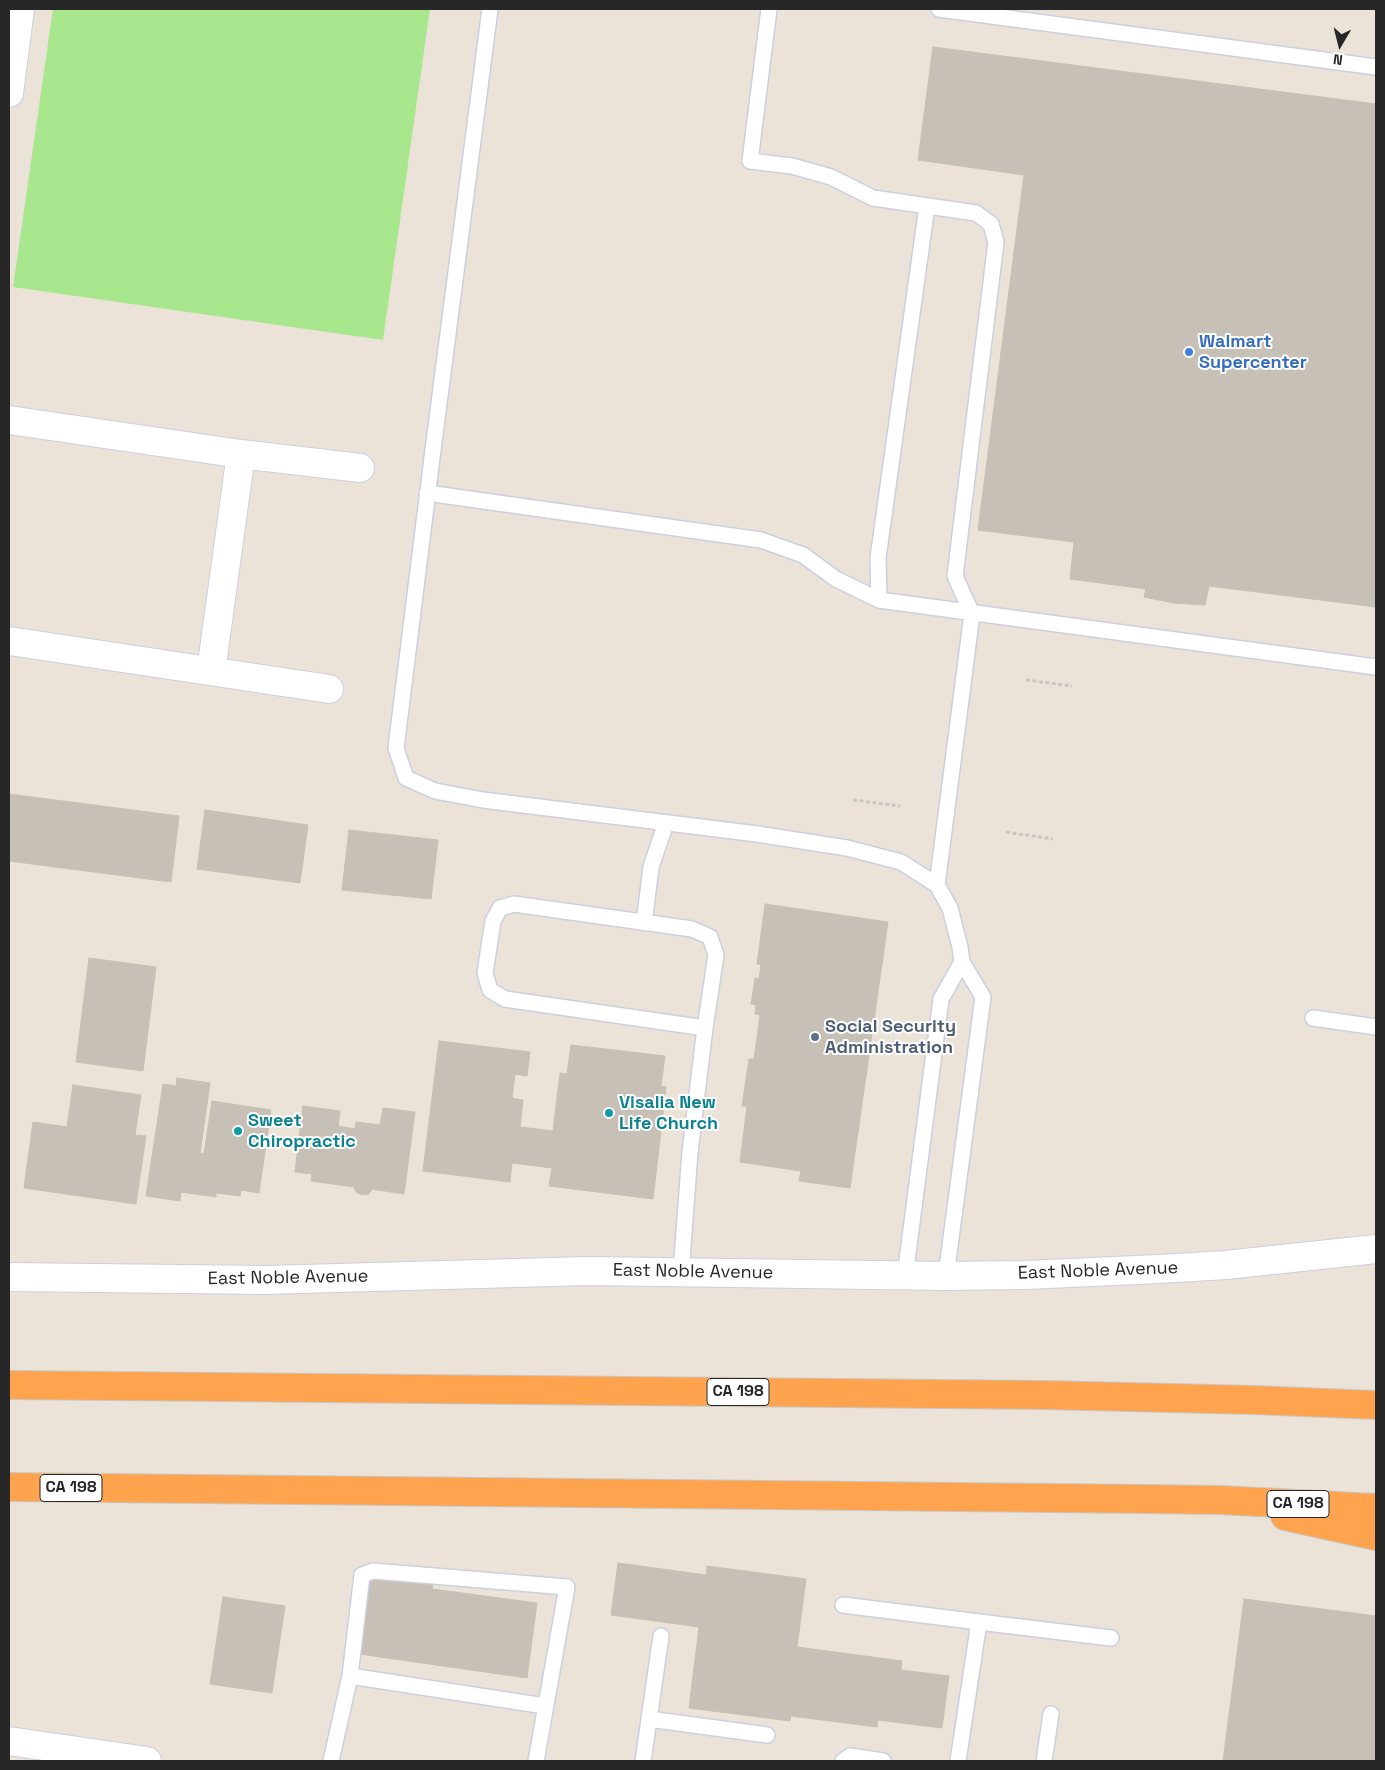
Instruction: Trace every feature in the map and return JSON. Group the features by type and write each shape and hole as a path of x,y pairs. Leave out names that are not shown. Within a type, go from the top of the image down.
{"highway":[{"name":"CA 198","path":"9,1385 1044,1395 1264,1400 1376,1405"},
{"name":"CA 198","path":"9,1487 1220,1500 1376,1508"},
{"path":"1220,1500 1376,1536"}],"street":[{"path":"9,93 11,57 20,9"},
{"path":"9,420 241,454 360,468"},
{"path":"210,671 241,454"},
{"path":"9,641 329,689"},
{"name":"East Noble Avenue","path":"9,1277 266,1280 587,1271 946,1276 1159,1270 1376,1249"},
{"path":"9,1740 148,1761"}],"lane":[{"path":"490,9 396,748 406,778 435,791 483,800 771,836 847,848 901,862 937,885 950,908 962,962 983,997 946,1276"},
{"path":"769,9 750,161 792,166 831,177 872,198 976,213 991,224 996,242 955,576 972,614 937,885"},
{"path":"939,9 1376,67"},
{"path":"879,600 878,558 927,206"},
{"path":"427,493 761,540 802,554 836,579 879,600 1376,667"},
{"path":"644,923 651,867 666,823"},
{"path":"681,1272 690,1152 716,955 710,937 692,930 514,904 500,908 493,921 485,974 490,990 505,999 705,1028"},
{"path":"905,1276 941,998 962,962"},
{"path":"1313,1018 1376,1027"},
{"path":"331,1761 350,1676 362,1575 371,1571 567,1587 536,1761"},
{"path":"843,1605 1111,1638"},
{"path":"958,1761 979,1622"},
{"path":"643,1761 661,1636"},
{"path":"350,1676 545,1706"},
{"path":"1044,1761 1050,1714"},
{"path":"649,1719 767,1735"},
{"path":"843,1761 850,1756 883,1761"}],"path":[{"path":"1026,680 1072,686"},
{"path":"853,800 900,806"},
{"path":"1006,832 1052,839"}],"green space":[{"path":"53,9 430,9 383,340 13,287"}],"building":[{"name":"Walmart Supercenter","path":"933,47 1376,104 1376,607 1209,586 1205,605 1174,603 1144,597 1146,589 1070,579 1074,542 978,530 1024,175 918,160"},
{"path":"9,794 179,816 171,882 9,861"},
{"path":"205,810 308,825 300,883 197,869"},
{"path":"349,830 438,840 431,899 342,890"},
{"name":"Social Security Administration","path":"765,904 888,922 850,1188 799,1181 801,1171 740,1162 747,1106 742,1106 749,1059 754,1059 760,1015 755,1014 756,1005 751,1004 755,978 759,979 761,965 757,964"},
{"path":"89,958 156,967 143,1071 76,1062"},
{"name":"Visalia New Life Church","path":"439,1041 530,1052 527,1076 515,1074 512,1098 523,1100 520,1127 553,1131 560,1073 567,1074 571,1045 665,1056 661,1086 666,1087 653,1199 549,1186 552,1168 512,1163 510,1182 423,1171"},
{"name":"Sweet Chiropractic","path":"177,1078 210,1083 200,1153 204,1154 212,1101 271,1110 259,1193 241,1190 240,1196 216,1193 216,1197 181,1192 180,1201 146,1196 163,1084 176,1086"},
{"path":"73,1085 141,1095 135,1135 146,1136 136,1204 24,1188 33,1122 67,1127"},
{"path":"303,1106 340,1111 338,1126 355,1129 356,1122 380,1125 383,1108 415,1112 404,1194 372,1189 369,1194 362,1195 356,1192 354,1187 311,1181 312,1174 295,1172"},
{"path":"618,1563 706,1575 707,1566 806,1579 797,1647 902,1661 901,1670 949,1676 942,1728 878,1720 877,1727 791,1716 790,1721 689,1708 699,1627 611,1615"},
{"path":"371,1571 434,1580 432,1589 537,1603 527,1678 359,1654"},
{"path":"223,1597 285,1606 272,1693 210,1684"},
{"path":"1244,1599 1376,1616 1376,1761 1223,1761"}],"place":[{"name":"Walmart Supercenter","path":"1189,352"},
{"name":"Social Security Administration","path":"815,1037"},
{"name":"Visalia New Life Church","path":"609,1113"},
{"name":"Sweet Chiropractic","path":"238,1131"}]}
